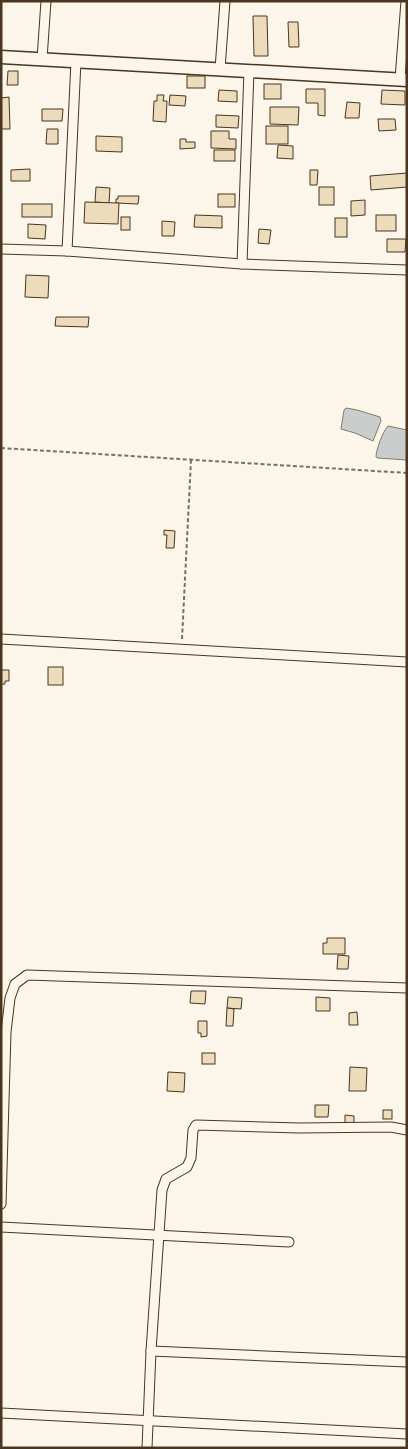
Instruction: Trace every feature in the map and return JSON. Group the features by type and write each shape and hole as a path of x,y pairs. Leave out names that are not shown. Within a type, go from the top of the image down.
{"street":[{"path":"42,59 46,1"},
{"path":"220,69 225,1"},
{"path":"1,56 403,79 406,1"},
{"path":"67,252 76,61"},
{"path":"242,264 249,70"},
{"path":"1,249 242,264 407,270"},
{"path":"1,639 407,662"},
{"path":"1,1204 3,1031 14,984 27,975 407,988"},
{"path":"148,1448 151,1351 162,1190 166,1179 187,1167 191,1158 193,1130 196,1125 299,1128 390,1127 407,1130"},
{"path":"1,1227 289,1242"},
{"path":"151,1351 407,1362"},
{"path":"1,1413 407,1434"}],"path":[{"path":"1,448 407,474"},
{"path":"182,649 190,460"}],"shaded area":[{"path":"346,408 380,417 381,421 373,441 341,429"},
{"path":"388,426 407,430 407,460 376,457 380,441"}],"building":[{"path":"253,16 267,16 268,56 254,56"},
{"path":"288,22 298,22 299,47 289,47"},
{"path":"8,71 18,71 18,85 7,85"},
{"path":"187,76 205,76 205,88 187,88"},
{"path":"264,84 281,84 281,99 264,99"},
{"path":"306,89 325,89 325,116 318,115 318,103 306,103"},
{"path":"219,90 237,91 237,102 218,101"},
{"path":"382,90 405,91 405,105 381,104"},
{"path":"157,95 164,95 163,101 167,101 166,122 153,121 154,101 157,101"},
{"path":"170,95 186,96 185,106 169,105"},
{"path":"9,97 10,129 1,129 1,98"},
{"path":"347,102 360,103 359,118 345,118"},
{"path":"270,107 299,107 298,125 270,124"},
{"path":"42,109 63,109 62,121 42,121"},
{"path":"216,115 239,116 238,128 216,127"},
{"path":"378,119 395,119 396,130 379,131"},
{"path":"266,126 288,126 288,144 266,144"},
{"path":"47,129 58,129 58,144 46,144"},
{"path":"211,131 229,131 229,139 236,139 236,149 211,148"},
{"path":"96,136 122,137 122,152 96,151"},
{"path":"180,139 186,139 186,142 195,142 195,148 180,149"},
{"path":"278,145 293,146 293,159 277,158"},
{"path":"214,150 235,150 235,161 214,161"},
{"path":"30,169 30,181 11,181 11,170"},
{"path":"310,170 318,170 317,185 310,185"},
{"path":"407,173 407,187 371,190 370,176"},
{"path":"96,187 110,188 109,203 95,202"},
{"path":"319,187 334,187 334,205 319,205"},
{"path":"218,194 235,194 235,207 218,207"},
{"path":"118,196 139,196 138,204 116,203"},
{"path":"365,200 365,215 351,216 351,201"},
{"path":"85,202 119,203 118,224 84,223"},
{"path":"22,204 52,204 52,217 22,217"},
{"path":"195,215 222,216 222,228 194,227"},
{"path":"376,215 396,215 396,231 376,231"},
{"path":"121,217 130,217 130,230 121,230"},
{"path":"335,218 347,218 347,237 335,237"},
{"path":"162,221 175,222 174,236 162,236"},
{"path":"28,224 46,225 45,239 28,238"},
{"path":"259,229 271,230 269,244 258,243"},
{"path":"387,239 406,239 405,252 387,252"},
{"path":"26,275 49,276 48,298 25,297"},
{"path":"56,317 89,317 88,327 55,326"},
{"path":"164,530 175,531 174,548 166,548 167,535 164,535"},
{"path":"48,667 63,667 63,685 48,685"},
{"path":"1,670 9,670 9,681 5,681 5,684 1,684"},
{"path":"327,938 345,938 345,954 323,954 323,943 327,943"},
{"path":"338,955 349,956 348,969 337,969"},
{"path":"191,991 206,991 205,1004 190,1003"},
{"path":"228,997 242,998 241,1009 227,1008"},
{"path":"316,997 330,998 330,1011 316,1011"},
{"path":"227,1008 234,1009 233,1026 226,1026"},
{"path":"357,1012 358,1025 349,1025 349,1013"},
{"path":"198,1021 207,1021 207,1036 201,1037 201,1033 198,1033"},
{"path":"202,1053 215,1053 215,1064 202,1064"},
{"path":"350,1067 367,1068 366,1091 349,1091"},
{"path":"168,1072 185,1073 184,1092 167,1091"},
{"path":"315,1105 329,1105 328,1117 315,1117"},
{"path":"383,1110 392,1110 392,1119 383,1119"},
{"path":"345,1115 354,1116 354,1126 345,1126"}]}
